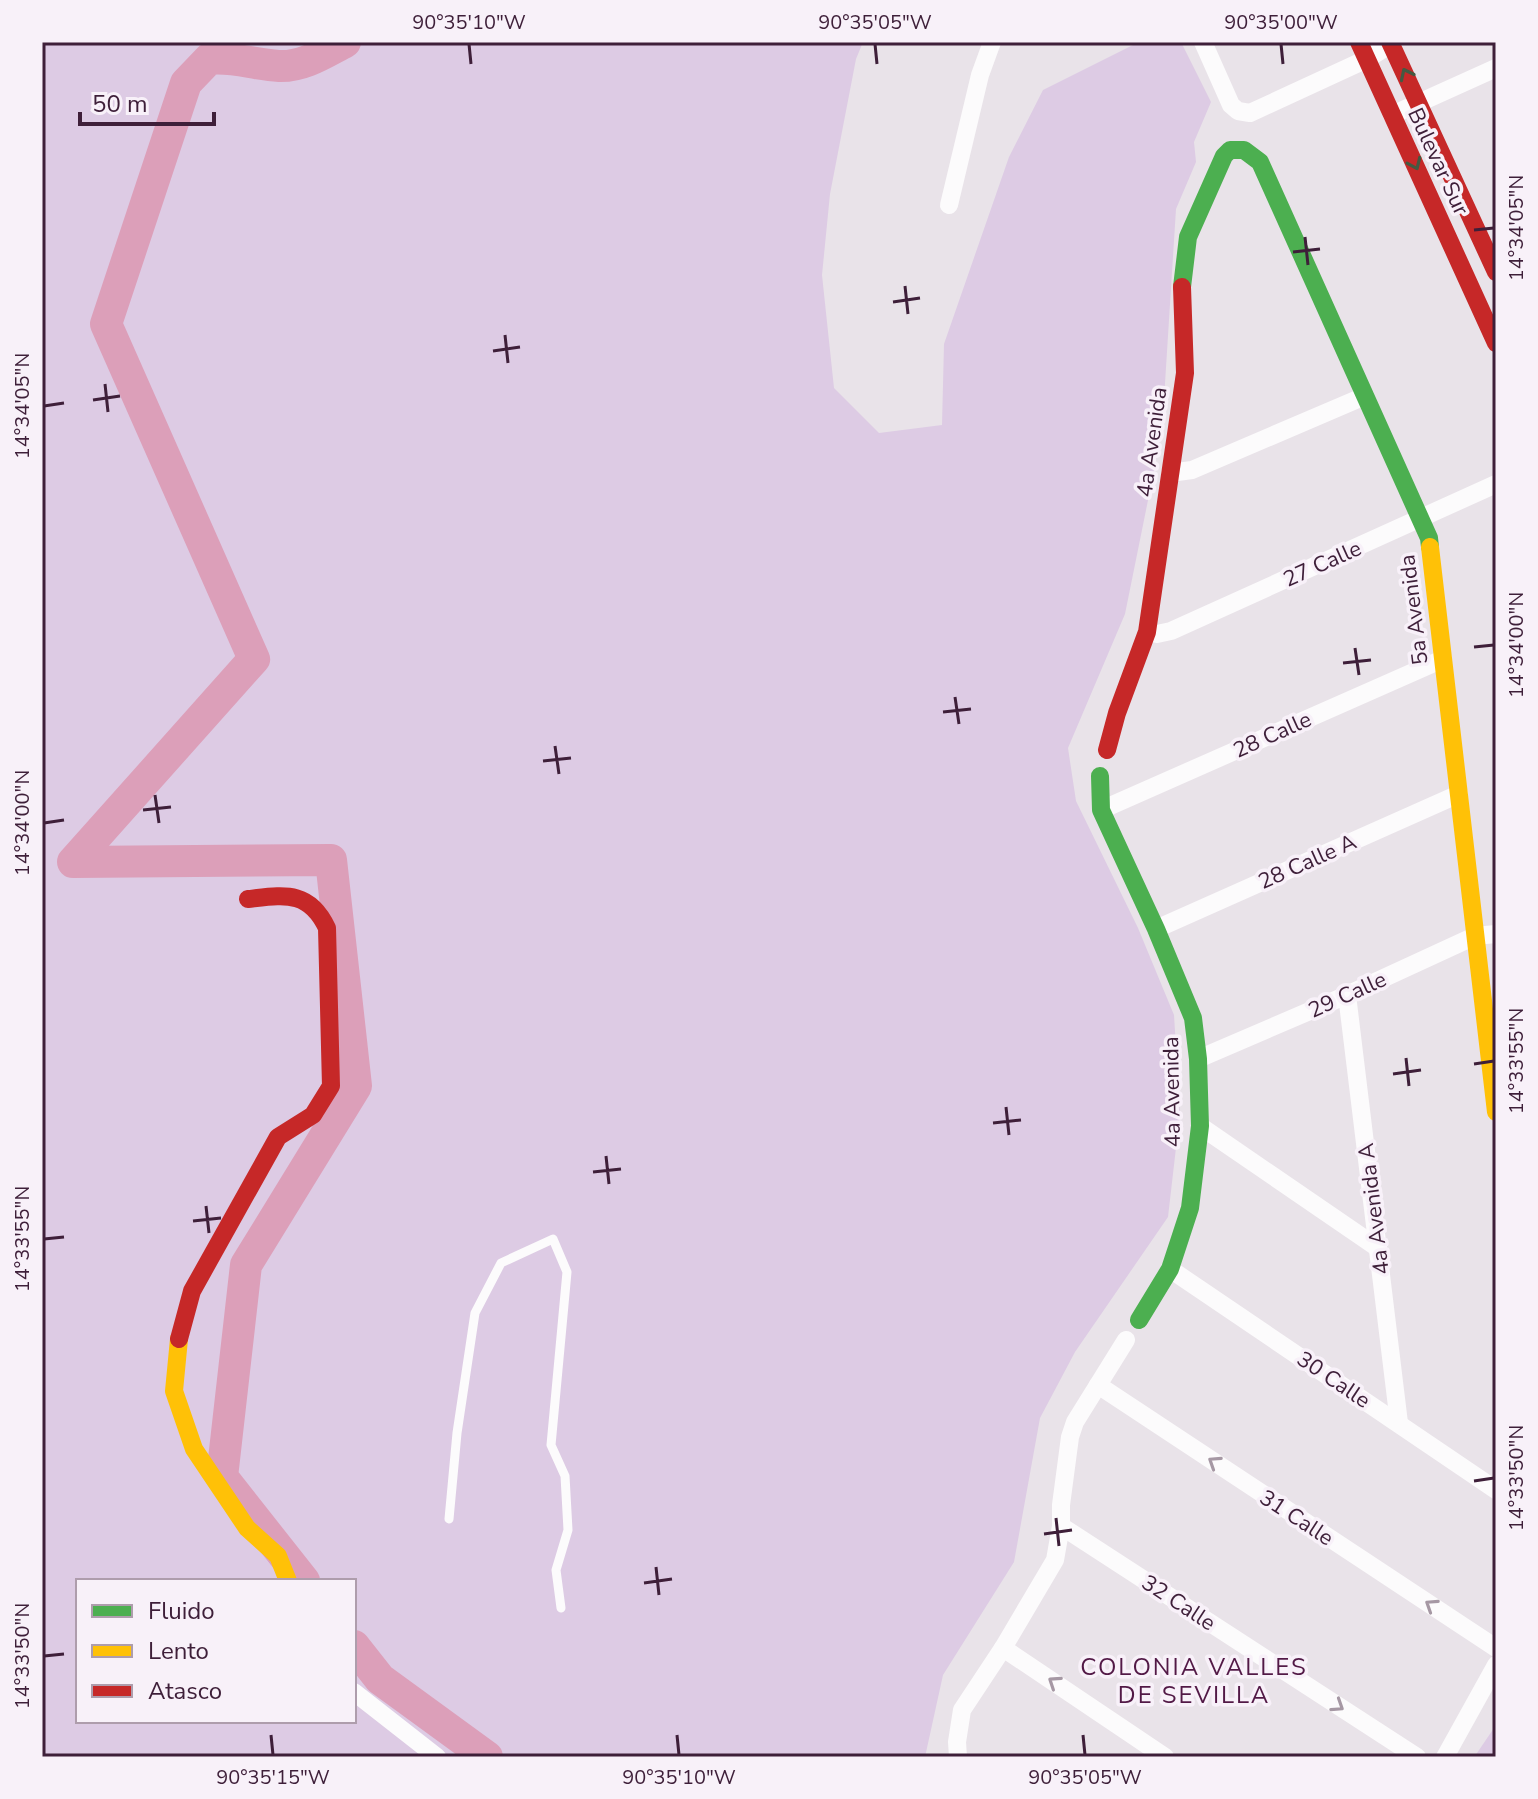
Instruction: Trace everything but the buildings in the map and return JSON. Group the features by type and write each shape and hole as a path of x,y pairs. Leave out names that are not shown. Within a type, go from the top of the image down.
{"street":[{"path":"949,205 980,75 992,42"},
{"path":"1203,42 1229,101 1238,111 1256,111 1363,51 1391,43"},
{"name":"Bulevar Sur","path":"1391,43 1496,272"},
{"name":"Bulevar Sur","path":"1363,51 1496,343"},
{"path":"1392,115 1496,68"},
{"name":"4a Avenida","path":"1107,750 1117,713 1147,632 1185,373 1182,279 1188,237 1224,156 1230,150 1237,150"},
{"name":"5a Avenida","path":"1237,150 1250,153 1260,162 1429,538 1496,1112"},
{"path":"1170,473 1192,470 1365,396"},
{"name":"27 Calle","path":"1147,632 1157,634 1171,631 1496,484"},
{"name":"28 Calle","path":"1101,810 1443,659"},
{"name":"4a Avenida","path":"1100,776 1101,810 1193,1018 1198,1059 1200,1126 1190,1208 1170,1269 1139,1320"},
{"name":"28 Calle A","path":"1156,929 1459,794"},
{"path":"248,899 286,894 305,900 321,912 327,928 331,1086 313,1115 278,1137 192,1291 179,1339 174,1391 194,1449 247,1528 278,1556 287,1579"},
{"name":"29 Calle","path":"1198,1059 1475,936 1496,934"},
{"name":"4a Avenida A","path":"1347,995 1399,1423"},
{"path":"1200,1126 1378,1248"},
{"name":"30 Calle","path":"1170,1269 1496,1490"},
{"path":"958,1757 962,1710 1055,1560 1070,1437 1075,1422 1126,1340"},
{"name":"31 Calle","path":"1098,1385 1496,1648"},
{"name":"32 Calle","path":"1061,1526 1417,1757"},
{"path":"1003,1648 1165,1757"},
{"path":"1445,1757 1496,1665"},
{"path":"356,1694 437,1757"}],"lane":[{"path":"449,1519 457,1433 475,1313 501,1263 553,1239 567,1272 551,1445 565,1476 568,1530 556,1570 561,1608"}],"shaded area":[{"path":"42,42 863,42 856,59 830,194 822,275 834,388 879,433 942,425 944,344 1009,157 1043,90 1139,42 1181,42 1211,102 1194,142 1196,162 1176,209 1162,431 1125,614 1068,748 1076,801 1138,928 1174,1015 1180,1113 1168,1217 1075,1352 1040,1418 1014,1562 943,1675 925,1757 42,1757"},
{"path":"1496,1725 1496,1757 1475,1757 1475,1756"}],"waterway":[{"path":"302,1579 222,1477 246,1265 356,1086 331,860 73,862 254,659 106,324 186,83 209,59 288,66 345,42"},
{"path":"356,1649 380,1679 487,1757"}],"traffic: fast":[{"path":"1182,287 1188,237 1224,156 1230,150 1244,150 1260,162 1429,538 1430,547"},
{"path":"1100,776 1101,810 1193,1018 1198,1059 1200,1126 1190,1208 1170,1269 1139,1320"}],"traffic: slow":[{"path":"1430,547 1496,1112"},
{"path":"179,1339 174,1391 194,1449 247,1528 278,1556 287,1579"}],"traffic: jam":[{"path":"1359,42 1496,343"},
{"path":"1390,42 1496,272"},
{"path":"1107,750 1117,713 1147,632 1185,373 1182,287"},
{"path":"179,1339 192,1291 278,1137 313,1115 331,1086 327,928 320,916 304,901 285,896 248,899"}],"district":[{"name":"COLONIA VALLES DE SEVILLA","path":"1194,1681"}]}
